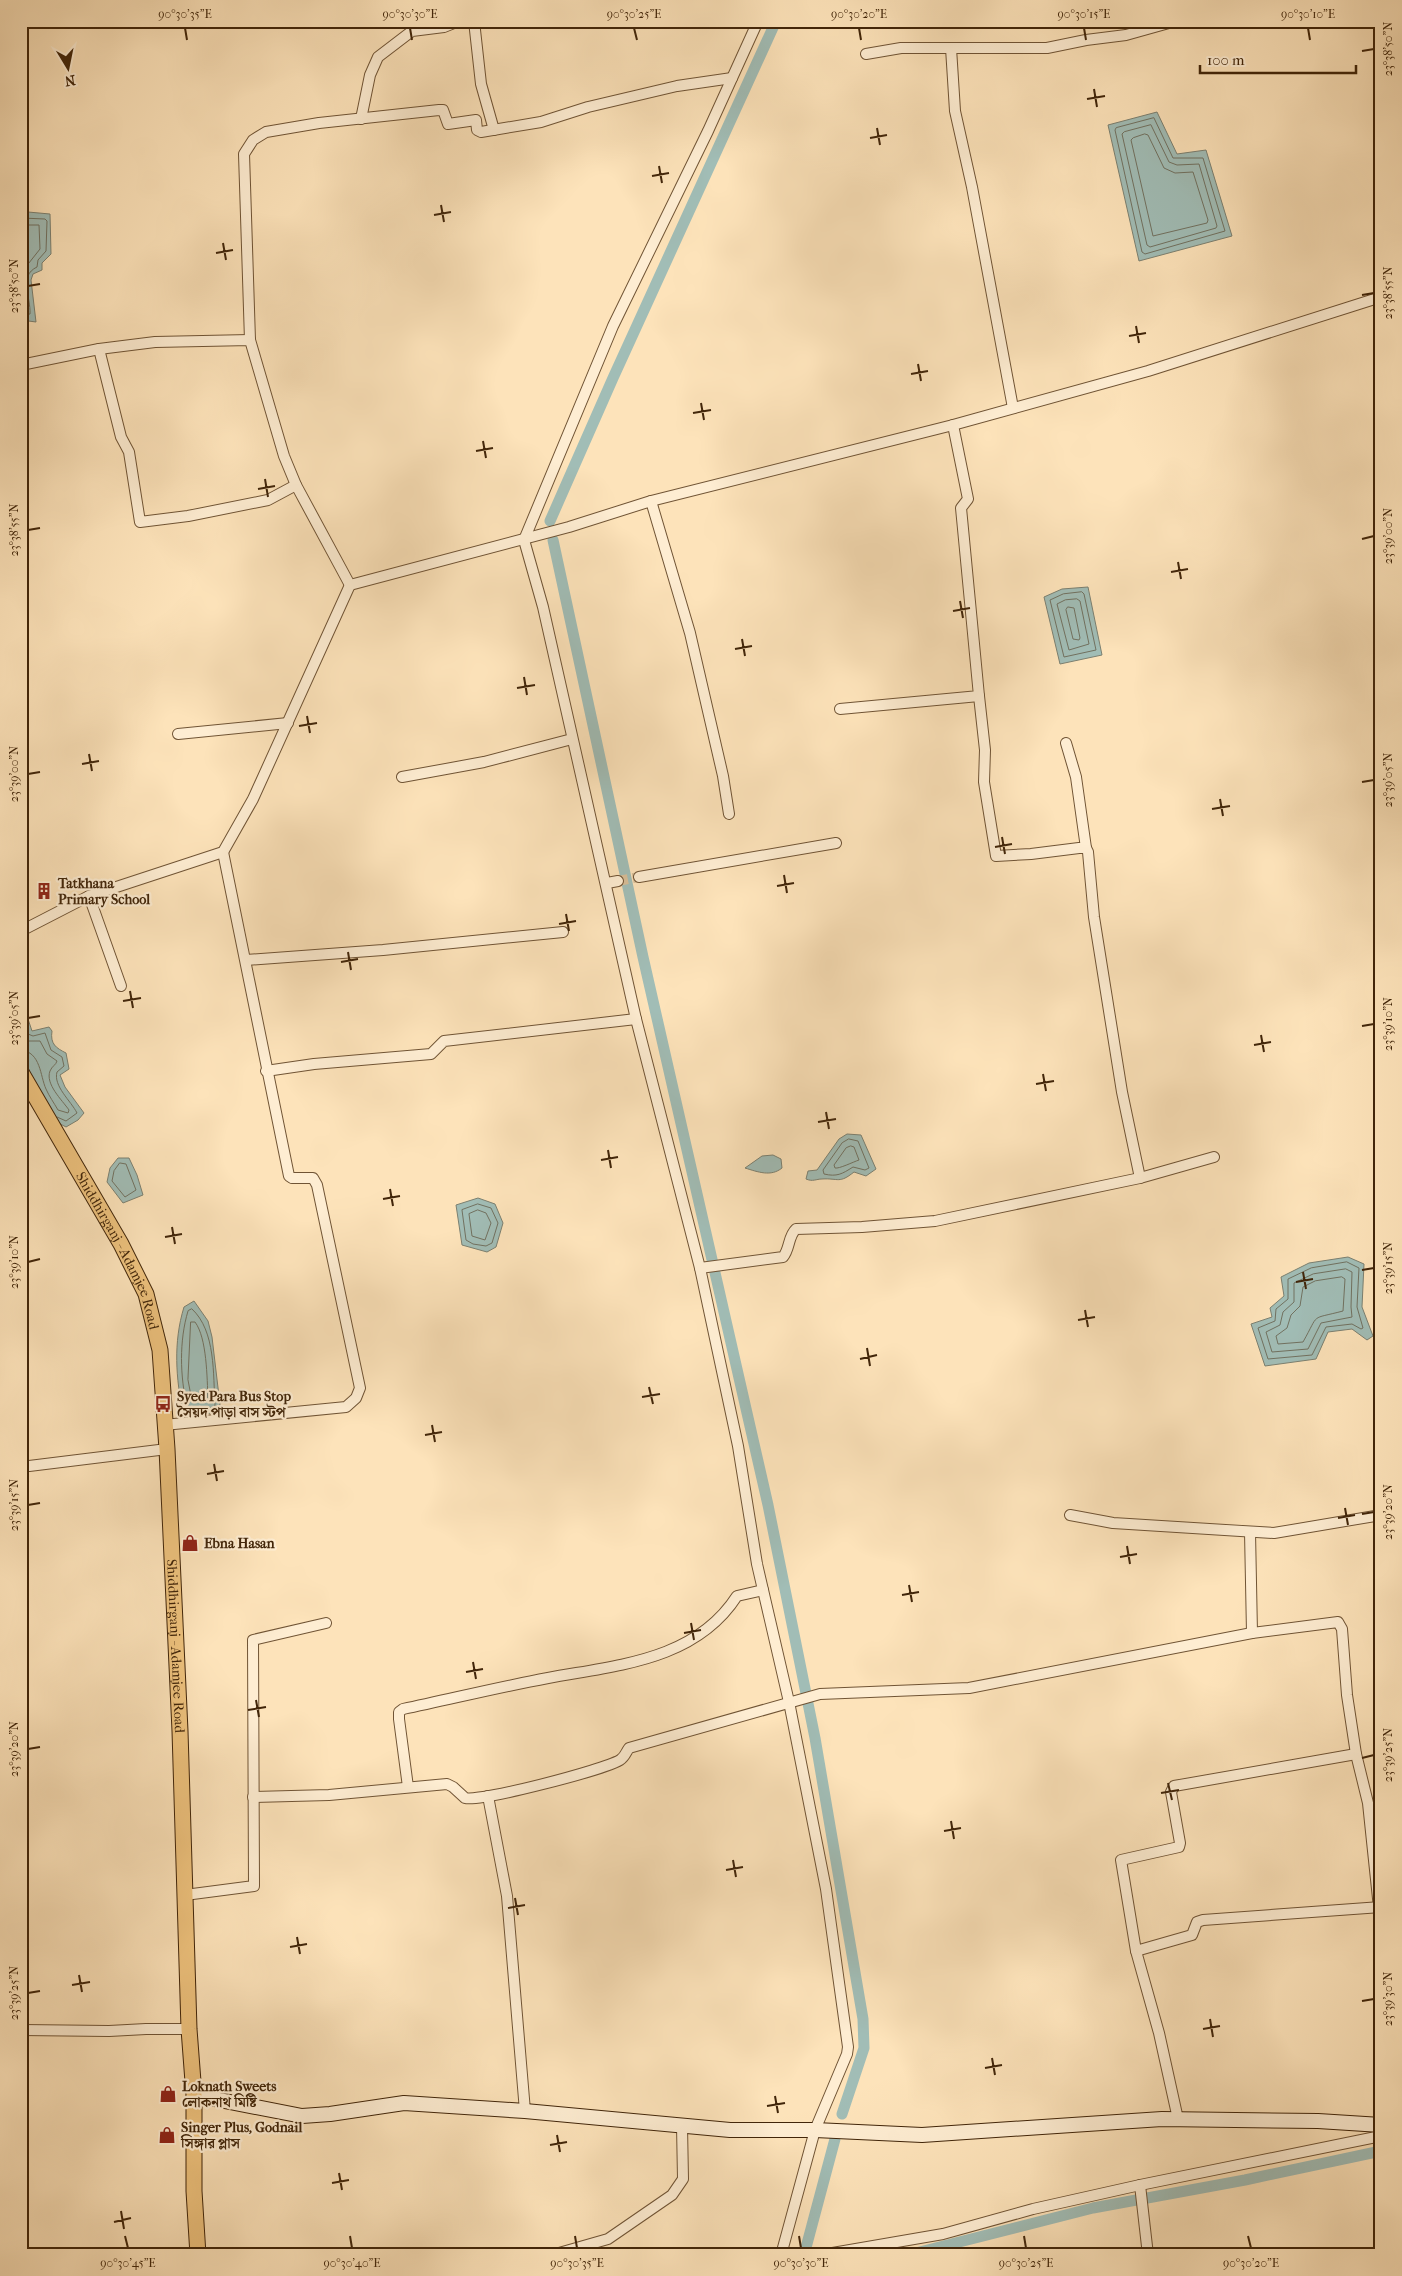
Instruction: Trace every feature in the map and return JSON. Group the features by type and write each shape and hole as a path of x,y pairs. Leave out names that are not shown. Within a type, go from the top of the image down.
{"main road":[{"name":"Shiddhirganj - Adamjee Road","path":"21,1072 121,1244 146,1294 160,1350 167,1448 180,1731 188,2029 194,2095 194,2190 198,2255"}],"street":[{"path":"361,119 370,75 378,57 412,31 444,27 459,21"},
{"path":"474,21 481,84 494,130"},
{"path":"758,21 613,326 524,540 543,606 572,739 607,883 636,1019 705,1267 763,1590 795,1701 826,1889 848,2048 815,2130 781,2255"},
{"path":"866,54 901,48 1047,48 1126,34 1176,21"},
{"path":"950,48 955,111 972,187 1013,408"},
{"path":"350,585 296,485 284,456 250,340 244,154 253,140 266,132 443,110 448,124 476,120 478,132 494,130 541,122 588,107 677,86 732,78"},
{"path":"350,585 524,540 651,501 953,425 1148,371 1381,297"},
{"path":"21,365 99,349 155,342 250,340"},
{"path":"99,349 120,437 129,452 140,522 188,516 268,500 296,485"},
{"path":"953,425 968,499 961,508 985,750 984,782 996,856 1086,848"},
{"path":"651,501 690,633 723,776 729,814"},
{"path":"21,931 89,896 223,852 254,799 350,585"},
{"path":"840,710 979,696"},
{"path":"178,734 288,723"},
{"path":"402,777 484,762 572,739"},
{"path":"1066,743 1076,778 1091,872 1094,917 1122,1092 1140,1178"},
{"path":"639,877 836,843"},
{"path":"164,1425 346,1408 356,1398 360,1388 317,1185 313,1178 292,1178 289,1176 266,1072 246,960 223,852"},
{"path":"607,883 618,881"},
{"path":"89,896 120,986"},
{"path":"246,960 383,950 563,932"},
{"path":"266,1072 314,1064 431,1054 444,1041 636,1019"},
{"path":"705,1267 783,1257 786,1254 792,1233 796,1229 862,1227 934,1221 1140,1178 1214,1157"},
{"path":"21,1467 167,1448"},
{"path":"1070,1515 1113,1523 1274,1533 1381,1515"},
{"path":"1250,1532 1252,1633"},
{"path":"408,1787 399,1719 399,1712 402,1710 548,1678 637,1662 708,1630 730,1607 737,1596 763,1590"},
{"path":"253,1797 329,1795 447,1784 453,1786 466,1798 488,1796 545,1784 620,1760 629,1748 820,1694 969,1688 1252,1633 1338,1622 1341,1625 1356,1754 1368,1803 1380,1908 1203,1920 1197,1922 1192,1935 1136,1951"},
{"path":"185,1895 254,1886 253,1640 326,1623"},
{"path":"1178,2119 1159,2033 1136,1951 1120,1862 1123,1859 1179,1847 1171,1788 1356,1754"},
{"path":"488,1796 507,1896 525,2111"},
{"path":"21,2030 109,2031 188,2029"},
{"path":"194,2095 302,2116 330,2114 404,2103 525,2111 730,2130 815,2130 922,2135 1104,2122 1178,2119 1318,2121 1381,2125"},
{"path":"552,2255 608,2240 672,2195 683,2179 682,2126"},
{"path":"821,2255 943,2234 1033,2209 1140,2189 1381,2136"},
{"path":"1140,2189 1148,2255"}],"water":[{"path":"1157,112 1177,154 1206,150 1232,236 1139,261 1108,125"},
{"path":"28,212 50,214 51,254 42,263 42,270 33,274 31,280 36,322 21,320 21,214"},
{"path":"1088,587 1102,655 1060,664 1044,597 1062,589"},
{"path":"21,1008 27,1016 32,1031 49,1027 52,1031 54,1045 66,1053 69,1069 60,1075 65,1087 84,1113 78,1120 66,1127 51,1119 35,1093 29,1070 21,1059"},
{"path":"847,1134 861,1135 876,1169 866,1176 854,1172 839,1180 806,1179 808,1171 817,1170 839,1139"},
{"path":"773,1155 781,1159 782,1168 778,1171 764,1173 745,1168 762,1156"},
{"path":"118,1158 129,1158 143,1195 123,1203 107,1182 110,1168"},
{"path":"478,1198 495,1204 503,1223 496,1247 487,1252 462,1245 456,1205"},
{"path":"1348,1257 1364,1264 1362,1307 1373,1336 1367,1340 1352,1329 1328,1332 1316,1359 1265,1366 1251,1324 1272,1317 1270,1308 1284,1296 1281,1277 1309,1263"},
{"path":"194,1301 208,1321 212,1337 221,1413 183,1414 177,1374 178,1334 184,1307"}],"waterway":[{"path":"550,521 776,21"},
{"path":"553,540 643,957 768,1505 815,1738 863,2019 864,2048 842,2114"},
{"path":"804,2255 835,2139"},
{"path":"908,2255 1093,2208 1245,2180 1381,2151"}],"tunnel":[{"path":"618,881 639,877"}],"place":[{"name":"Tatkhana Primary School","path":"44,891"},
{"name":"Syed Para Bus Stop সৈয়দ পাড়া বাস স্টপ","path":"163,1404"},
{"name":"Ebna Hasan","path":"190,1543"},
{"name":"Loknath Sweets লোকনাথ মিষ্টি","path":"168,2094"},
{"name":"Singer Plus, Godnail সিঙ্গার প্লাস","path":"167,2135"}]}
